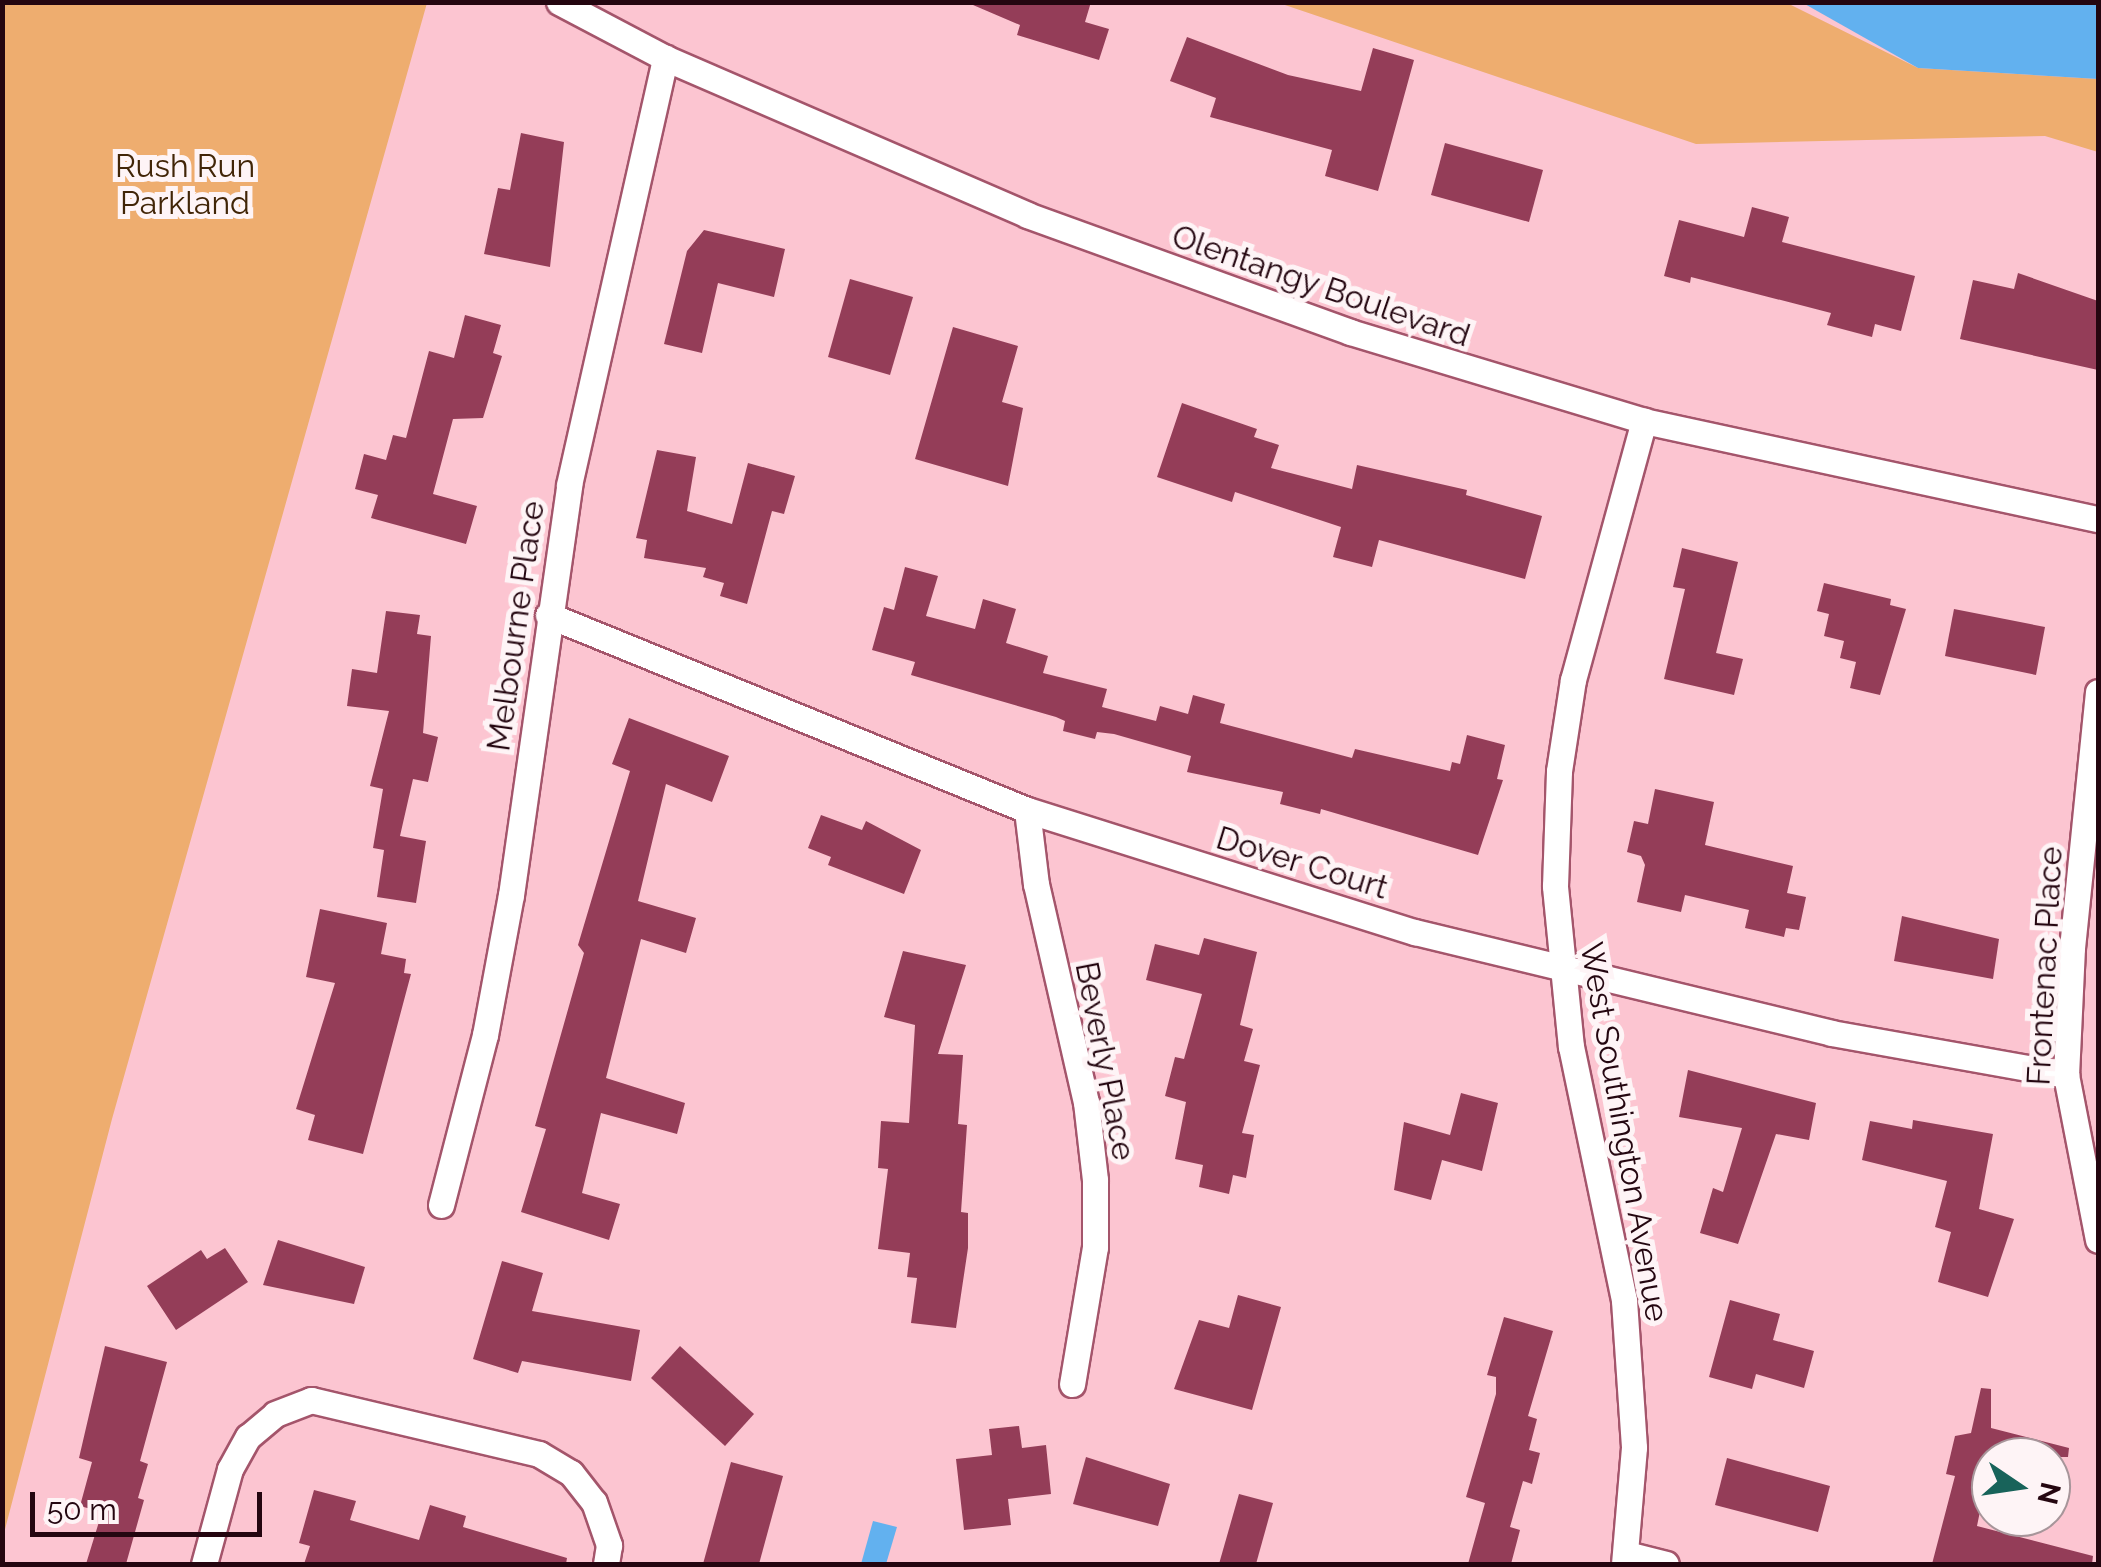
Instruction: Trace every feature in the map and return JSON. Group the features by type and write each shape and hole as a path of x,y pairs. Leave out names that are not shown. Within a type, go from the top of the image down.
{"street":[{"name":"Olentangy Boulevard","path":"559,2 665,58 1027,215 1181,274 1443,363 1644,421 2098,520"},
{"name":"Melbourne Place","path":"441,1205 498,965 548,615 593,370 665,58"},
{"name":"West Southington Avenue","path":"1625,1559 1634,1447 1624,1300 1559,971 1560,771 1573,680 1644,421"},
{"name":"Dover Court","path":"548,615 1027,810 1559,971 1832,1033 2066,1075"},
{"name":"Frontenac Place","path":"2098,692 2072,948 2066,1075 2098,1240"},
{"name":"Beverly Place","path":"1027,810 1036,884 1086,1102 1094,1180 1095,1247 1072,1384"},
{"path":"204,1564 230,1469 248,1437 276,1414 311,1400 539,1454 571,1473 594,1502 609,1544 606,1564"},
{"path":"1625,1559 1666,1564"}],"green space":[{"name":"Rush Run Parkland","path":"3,2 427,3 112,1119 3,1537"},
{"path":"1279,3 1787,3 1918,68 2098,79 2098,152 2045,136 1696,144"}],"water":[{"path":"1803,3 2098,3 2098,79 1918,68"},
{"path":"873,1521 897,1527 886,1564 861,1564"}],"building":[{"path":"966,2 1091,2 1085,22 1109,29 1099,60 1017,35 1020,25"},
{"path":"1187,37 1288,75 1361,91 1373,48 1414,60 1378,191 1325,176 1332,150 1210,117 1216,98 1170,81"},
{"path":"521,133 564,142 550,267 484,254 498,188 510,190"},
{"path":"1445,143 1543,170 1529,222 1431,195"},
{"path":"1752,207 1789,217 1782,242 1915,276 1901,331 1875,324 1872,337 1827,325 1831,313 1691,277 1690,283 1664,276 1679,220 1744,237"},
{"path":"704,230 785,249 774,297 718,283 702,353 664,344 687,251"},
{"path":"2018,273 2098,301 2098,370 1960,339 1973,280 2014,289"},
{"path":"850,279 913,297 890,375 828,357"},
{"path":"465,315 501,325 493,353 502,356 483,418 453,419 433,494 477,506 466,544 371,518 378,495 355,489 364,454 386,460 393,435 406,438 429,351 454,358"},
{"path":"953,327 1018,346 1002,402 1023,408 1008,486 915,459"},
{"path":"1182,403 1257,429 1254,437 1279,445 1271,468 1352,489 1357,465 1467,490 1466,495 1542,516 1525,579 1379,540 1372,567 1333,557 1341,527 1235,492 1232,502 1157,477"},
{"path":"657,450 696,457 687,511 732,524 748,463 795,476 784,514 772,511 747,604 720,596 724,583 703,577 706,568 644,558 647,540 636,538"},
{"path":"1682,548 1738,562 1716,653 1743,659 1734,695 1664,679 1685,589 1673,587"},
{"path":"905,567 938,576 926,616 975,629 983,599 1016,609 1006,643 1048,656 1043,673 1107,689 1102,707 1156,721 1160,706 1188,714 1193,695 1225,704 1220,723 1352,758 1355,749 1450,771 1452,762 1460,764 1467,735 1505,745 1497,779 1503,780 1478,855 1321,809 1320,814 1280,804 1283,792 1187,772 1191,756 1114,734 1097,732 1095,739 1063,731 1065,721 1056,717 911,675 915,662 872,650 884,607 894,610"},
{"path":"1824,583 1891,599 1890,605 1906,609 1880,695 1850,688 1856,662 1840,658 1844,641 1824,636 1829,614 1817,611"},
{"path":"1954,609 2045,627 2036,675 1945,656"},
{"path":"386,611 420,615 417,634 431,636 423,733 438,737 428,782 413,779 400,836 426,841 416,903 377,897 384,850 373,848 383,789 370,786 389,711 347,706 352,669 377,673"},
{"path":"629,718 729,756 712,802 666,784 638,901 696,918 686,953 641,939 606,1078 685,1103 677,1134 601,1113 582,1193 620,1204 609,1240 521,1212 546,1129 535,1126 584,953 578,945 630,771 612,764"},
{"path":"1655,789 1714,802 1705,845 1793,866 1787,893 1806,897 1799,930 1786,928 1784,937 1745,928 1749,910 1685,895 1681,912 1637,902 1645,865 1641,856 1627,852 1634,821 1648,824"},
{"path":"821,815 862,830 866,821 921,850 904,894 828,865 831,857 808,848"},
{"path":"320,909 387,923 381,954 406,959 404,973 411,974 363,1154 308,1140 315,1115 296,1109 335,983 306,977"},
{"path":"1902,916 1999,939 1993,979 1894,961"},
{"path":"1204,938 1257,952 1240,1025 1253,1029 1244,1061 1260,1065 1242,1133 1254,1135 1246,1178 1233,1175 1229,1194 1199,1187 1203,1165 1175,1159 1186,1102 1165,1096 1175,1057 1184,1059 1202,994 1146,980 1155,944 1199,955"},
{"path":"903,951 966,965 938,1054 963,1055 958,1124 967,1125 961,1212 968,1213 968,1248 956,1328 911,1323 917,1278 907,1277 910,1253 878,1249 888,1169 878,1168 881,1121 909,1123 915,1025 884,1017"},
{"path":"1688,1070 1816,1103 1809,1140 1776,1134 1738,1244 1700,1233 1713,1188 1723,1192 1742,1128 1679,1117"},
{"path":"1461,1093 1498,1103 1482,1171 1442,1160 1431,1200 1394,1190 1404,1122 1450,1135"},
{"path":"1913,1120 1993,1134 1979,1209 2014,1219 1988,1297 1938,1282 1951,1232 1935,1227 1947,1181 1862,1160 1870,1121 1912,1129"},
{"path":"278,1240 365,1267 354,1304 263,1285"},
{"path":"225,1248 248,1282 176,1330 147,1286 201,1250 207,1259"},
{"path":"502,1261 543,1273 532,1311 640,1330 631,1381 522,1361 518,1373 473,1359"},
{"path":"1238,1295 1281,1307 1252,1410 1174,1389 1199,1320 1229,1328"},
{"path":"1730,1300 1780,1314 1773,1340 1814,1351 1804,1388 1756,1374 1752,1389 1709,1377"},
{"path":"1504,1317 1553,1331 1528,1416 1537,1419 1529,1450 1540,1453 1532,1484 1523,1481 1510,1527 1520,1530 1511,1564 1468,1564 1485,1503 1466,1497 1496,1394 1496,1377 1487,1375"},
{"path":"105,1346 167,1362 140,1461 148,1464 138,1498 144,1500 126,1564 86,1564 102,1512 80,1506 92,1462 79,1458"},
{"path":"680,1346 754,1414 725,1446 651,1378"},
{"path":"1981,1388 1991,1389 1991,1428 2026,1437 1971,1437 1971,1537 2020,1537 2093,1556 2092,1564 1932,1564 1955,1476 1946,1474 1955,1436 1971,1433"},
{"path":"1019,1426 1022,1448 1046,1445 1051,1494 1008,1499 1011,1525 964,1530 956,1459 992,1455 989,1429"},
{"path":"1086,1457 1170,1484 1158,1526 1073,1504"},
{"path":"1727,1458 1830,1486 1818,1532 1715,1505"},
{"path":"731,1462 783,1476 759,1564 703,1564"},
{"path":"314,1490 356,1501 350,1520 419,1540 430,1505 466,1516 463,1527 567,1558 566,1564 304,1564 310,1546 299,1543"},
{"path":"1239,1494 1273,1503 1256,1564 1219,1564"}]}
